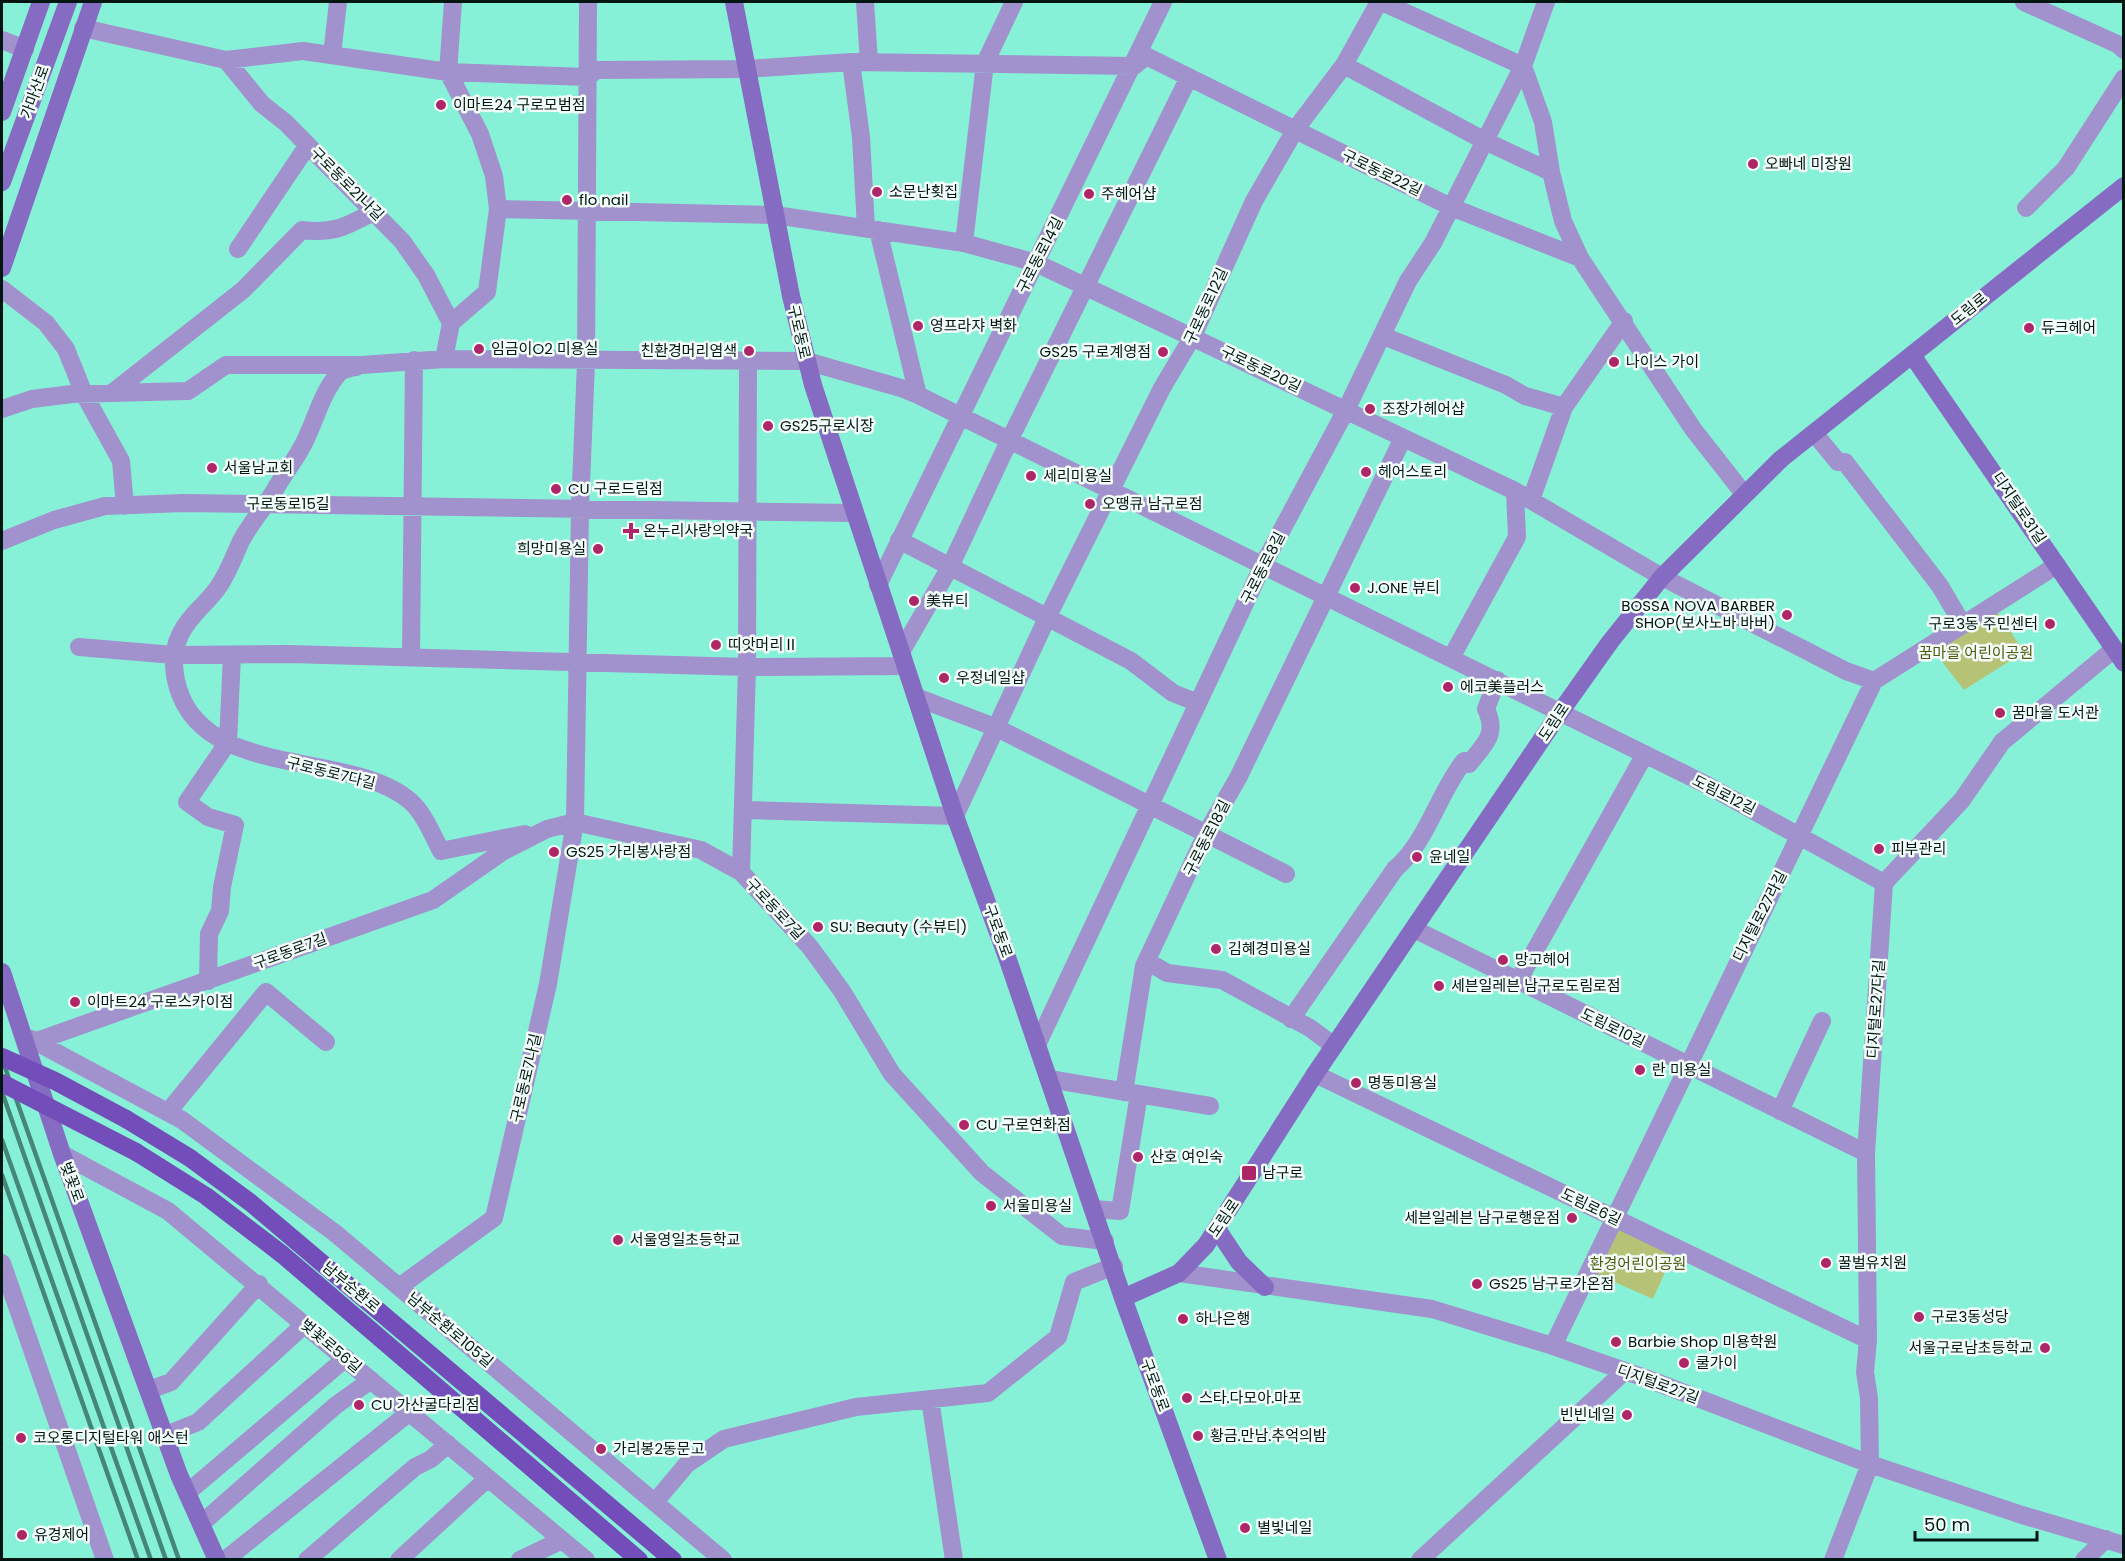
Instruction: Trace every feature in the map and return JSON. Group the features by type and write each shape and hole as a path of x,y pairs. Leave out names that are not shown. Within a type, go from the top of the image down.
{"main road":[{"name":"남부순환로","path":"2,1057 55,1081 126,1119 190,1158 251,1203 673,1560"},
{"name":"남부순환로","path":"2,1083 136,1152 206,1196 283,1255 639,1560"}],"street":[{"path":"2,112 41,2"},
{"name":"가마산로","path":"2,182 68,2"},
{"path":"2,268 93,2"},
{"path":"332,55 338,2"},
{"path":"444,359 451,323 487,292 498,209 494,176 480,134 448,72 453,2"},
{"path":"579,662 580,508 586,362 588,2"},
{"name":"구로동로","path":"734,2 806,361 955,816 1049,1079 1123,1298 1218,1560"},
{"path":"865,2 860,62 861,137 872,229 918,396"},
{"path":"964,243 985,63 1014,2"},
{"name":"구로동로14길","path":"878,585 958,416 1134,66 1163,2"},
{"path":"1381,2 1523,66 1543,122 1551,172 1563,221 1580,258 1624,321 1693,429 1744,494"},
{"name":"구로동로12길","path":"955,816 1047,618 1162,388 1193,336 1254,201 1295,130 1344,65 1381,2"},
{"name":"구로동로8길","path":"1037,1045 1263,565 1346,410 1408,281 1433,243 1523,66 1546,2"},
{"path":"2024,2 2117,44 2124,50"},
{"name":"구로동로22길","path":"83,28 226,60 303,51 448,72 588,77 597,70 746,69 860,62 1134,66 1146,56 1451,207 1580,258"},
{"name":"가마산로","path":"2,40 8,40 25,49"},
{"name":"구로동로21나길","path":"226,60 262,104 308,145 402,241 426,275 451,323"},
{"path":"1344,65 1485,141 1551,172"},
{"path":"79,647 174,656 411,657 747,667 903,659 950,567 1085,284 1189,77"},
{"path":"2026,208 2067,168 2124,78"},
{"path":"238,249 308,145"},
{"name":"도림로","path":"1123,1298 1179,1273 1217,1229 1315,1074 1561,711 1610,642 1662,577 1744,494 1814,433 2124,186"},
{"name":"구로동로20길","path":"498,209 775,215 964,243 1036,262 1523,495 1662,577 1846,671 1874,681"},
{"path":"112,393 243,290 303,230 325,233 349,225 375,211"},
{"path":"2,289 46,323 66,349 84,394 121,461 125,506"},
{"path":"1451,658 1517,537 1523,495 1564,406 1624,321"},
{"path":"1383,336 1506,385 1525,396 1564,406"},
{"name":"디지털로31길","path":"1912,355 2119,656"},
{"path":"2,409 33,399 84,394 188,391 226,365 362,365 444,359 586,362 806,361 901,388 1561,711"},
{"path":"411,657 414,360"},
{"path":"741,872 745,810 747,667 748,361"},
{"path":"174,656 180,635 218,588 240,542 267,505 304,444 327,389 341,370 362,365"},
{"path":"1814,433 1838,462 1845,462 1940,586 1963,624"},
{"path":"1328,597 1403,438"},
{"name":"구로동로15길","path":"2,542 54,520 105,506 412,505 854,513"},
{"path":"900,540 1131,661 1173,693 1198,703"},
{"path":"1874,681 2057,565"},
{"name":"구로동로18길","path":"1131,1093 1147,962 1208,832 1238,778 1328,597"},
{"path":"208,981 209,934 220,911 222,887 235,825 208,817 187,802 228,742 232,655"},
{"name":"구로동로7다길","path":"174,656 175,677 181,698 194,718 228,742 271,758 359,777 392,790 410,801 427,822 441,850 547,829"},
{"path":"1884,883 1962,800 2002,742 2119,656"},
{"name":"구로동로7나길","path":"399,1287 494,1218 548,984 575,822 579,662"},
{"path":"1291,1019 1400,865 1408,859 1451,777 1464,761 1470,764 1490,737 1493,724 1486,709 1497,680"},
{"name":"디지털로27라길","path":"1553,1346 1874,681"},
{"path":"916,697 997,728 1208,832 1286,874"},
{"name":"도림로12길","path":"1561,711 1801,836 1884,883"},
{"path":"1518,981 1645,754"},
{"path":"745,810 955,816"},
{"name":"구로동로7길","path":"29,1038 208,981 433,900 502,852 547,829 575,822 701,850 741,872 810,947 842,991 892,1074 982,1173 1062,1236 1105,1241"},
{"name":"디지털로27다길","path":"1870,1464 1869,1398 1865,1372 1868,1340 1866,1153 1884,883"},
{"name":"도림로10길","path":"1414,929 1866,1153"},
{"path":"1147,962 1167,973 1222,980 1334,1046"},
{"name":"벚꽃로","path":"2,972 29,1038 62,1154 187,1493 216,1560"},
{"name":"구로동로7길","path":"168,1112 266,992 326,1042"},
{"path":"1780,1110 1822,1022"},
{"name":"남부순환로105길","path":"29,1038 182,1120 335,1233 723,1560"},
{"name":"도림로6길","path":"1315,1074 1868,1340"},
{"path":"1049,1079 1210,1106"},
{"path":"1093,1209 1120,1211 1131,1093"},
{"name":"벚꽃로56길","path":"62,1154 168,1211 586,1560"},
{"path":"1217,1229 1239,1262 1265,1287"},
{"path":"2,1263 105,1560"},
{"path":"655,1502 687,1464 724,1439 856,1407 988,1393 1058,1336 1074,1282 1113,1266"},
{"name":"디지털로27길","path":"1179,1273 1432,1309 1625,1371 1870,1464 2022,1515 2124,1545"},
{"path":"149,1390 171,1382 258,1284"},
{"path":"166,1435 198,1422 305,1324"},
{"path":"187,1493 346,1358"},
{"path":"1420,1560 1625,1371"},
{"path":"201,1524 335,1406 371,1380"},
{"path":"930,1399 954,1560"},
{"path":"225,1560 410,1412"},
{"path":"307,1560 415,1467 431,1459 448,1444"},
{"path":"1833,1560 1870,1464"},
{"path":"399,1560 488,1478"},
{"path":"2084,1560 2106,1539"},
{"path":"520,1560 562,1540"},
{"path":"554,1560 562,1540"}],"green space":[{"name":"꿈마을 어린이공원","path":"1997,611 2024,652 1964,690 1933,650"},
{"name":"환경어린이공원","path":"1617,1226 1674,1252 1653,1299 1594,1273"}],"railway":[{"path":"2,1059 179,1560"},
{"path":"2,1092 166,1560"},
{"path":"2,1140 151,1560"},
{"path":"2,1175 138,1560"}],"place":[{"name":"이마트24 구로모범점","path":"441,105"},
{"name":"오빠네 미장원","path":"1753,164"},
{"name":"소문난횟집","path":"877,192"},
{"name":"주헤어샵","path":"1089,194"},
{"name":"flo nail","path":"567,200"},
{"name":"영프라쟈 벽화","path":"918,326"},
{"name":"듀크헤어","path":"2029,328"},
{"name":"임금이O2 미용실","path":"479,349"},
{"name":"친환경머리염색","path":"749,351"},
{"name":"GS25 구로계영점","path":"1163,352"},
{"name":"나이스 가이","path":"1614,362"},
{"name":"조장가헤어샵","path":"1370,409"},
{"name":"GS25구로시장","path":"768,426"},
{"name":"서울남교회","path":"212,468"},
{"name":"헤어스토리","path":"1366,472"},
{"name":"세리미용실","path":"1031,476"},
{"name":"CU 구로드림점","path":"556,489"},
{"name":"오땡큐 남구로점","path":"1090,504"},
{"name":"온누리사랑의약국","path":"631,531"},
{"name":"희망미용실","path":"598,549"},
{"name":"J.ONE 뷰티","path":"1355,588"},
{"name":"美뷰티","path":"914,601"},
{"name":"BOSSA NOVA BARBER SHOP(보사노바 바버)","path":"1787,615"},
{"name":"구로3동 주민센터","path":"2050,624"},
{"name":"띠앗머리Ⅱ","path":"716,645"},
{"name":"우정네일샵","path":"944,678"},
{"name":"에코美플러스","path":"1448,687"},
{"name":"꿈마을 도서관","path":"2000,713"},
{"name":"피부관리","path":"1879,849"},
{"name":"GS25 가리봉사랑점","path":"554,852"},
{"name":"윤네일","path":"1417,857"},
{"name":"SU: Beauty (수뷰티)","path":"818,927"},
{"name":"김혜경미용실","path":"1216,949"},
{"name":"망고헤어","path":"1503,960"},
{"name":"세븐일레븐 남구로도림로점","path":"1439,986"},
{"name":"이마트24 구로스카이점","path":"75,1002"},
{"name":"란 미용실","path":"1640,1070"},
{"name":"명동미용실","path":"1356,1083"},
{"name":"CU 구로연화점","path":"964,1125"},
{"name":"산호 여인숙","path":"1138,1157"},
{"name":"남구로","path":"1249,1173"},
{"name":"서울미용실","path":"991,1206"},
{"name":"세븐일레븐 남구로행운점","path":"1572,1218"},
{"name":"서울영일초등학교","path":"618,1240"},
{"name":"꿀벌유치원","path":"1826,1263"},
{"name":"GS25 남구로가온점","path":"1477,1284"},
{"name":"구로3동성당","path":"1919,1317"},
{"name":"하나은행","path":"1183,1319"},
{"name":"Barbie Shop 미용학원","path":"1616,1342"},
{"name":"서울구로남초등학교","path":"2045,1348"},
{"name":"쿨가이","path":"1684,1363"},
{"name":"스타.다모아.마포","path":"1187,1398"},
{"name":"CU 가산굴다리점","path":"359,1405"},
{"name":"빈빈네일","path":"1627,1415"},
{"name":"황금.만남.추억의밤","path":"1198,1436"},
{"name":"코오롱디지털타워 애스턴","path":"21,1438"},
{"name":"가리봉2동문고","path":"601,1449"},
{"name":"별빛네일","path":"1245,1528"},
{"name":"유경제어","path":"22,1535"}]}
